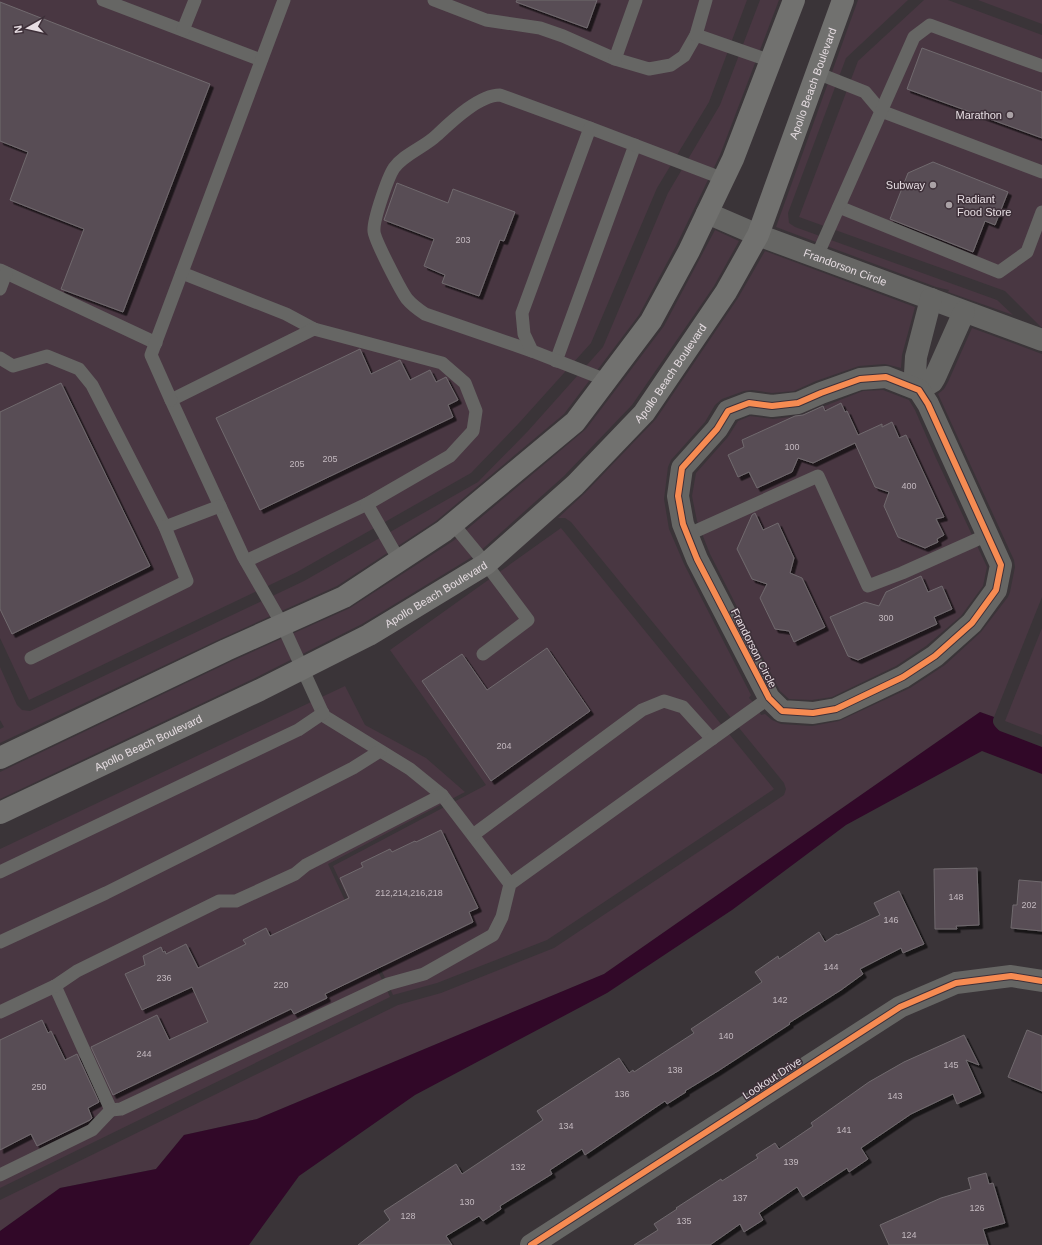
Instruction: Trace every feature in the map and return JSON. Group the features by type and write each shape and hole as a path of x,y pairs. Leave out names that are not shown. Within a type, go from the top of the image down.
{"main road":[{"path":"0,758 226,650 344,597 453,524 575,422 651,321 689,251 733,160 794,0"},
{"name":"Apollo Beach Boulevard","path":"0,813 302,669 369,635 486,564 575,485 644,413 726,292 758,235 843,0"}],"street":[{"path":"707,213 758,235"},
{"name":"Frandorson Circle","path":"758,235 1042,340"},
{"name":"Frandorson Circle","path":"919,390 886,377 860,379 798,403 772,406 749,402 728,411 716,429 682,468 678,496 683,524 687,535 697,559 769,698 782,711 813,713 836,709 903,677 935,656 972,624 996,590 1001,565 928,404 919,390 915,374 916,357 931,299"},
{"path":"919,390 932,382 935,377 964,312"},
{"name":"Lookout Drive","path":"531,1245 900,1007 956,983 1011,976 1042,981"}],"lane":[{"path":"103,0 125,4 183,30 261,60"},
{"path":"183,30 195,0"},
{"path":"284,0 151,355 246,561 282,624 324,716 410,769 442,795 510,884"},
{"path":"434,0 486,20 540,28 563,36 615,59 649,68 672,65 684,56 696,35 706,0"},
{"path":"615,59 636,0"},
{"path":"817,256 914,38 930,25 1042,66"},
{"path":"696,35 771,61"},
{"path":"817,74 865,92 881,111 1042,172"},
{"path":"606,380 425,314 418,309 407,298 375,237 374,224 393,168 400,161 429,142 450,123 484,99 494,95 500,95 724,179"},
{"path":"532,352 524,334 522,313 590,128"},
{"path":"556,361 635,146"},
{"path":"839,207 999,272 1027,252 1042,212"},
{"path":"0,289 3,271 156,342"},
{"path":"182,273 286,314 314,329 442,364 465,383 476,411 473,431 450,456 367,504 246,561"},
{"path":"171,400 314,329"},
{"path":"0,358 13,366 47,356 79,370 92,385 165,527 187,581 31,658"},
{"path":"687,535 818,476 868,586 902,573 988,535"},
{"path":"367,504 399,560"},
{"path":"165,527 220,506"},
{"path":"453,524 486,564 528,620 483,654"},
{"path":"0,1175 92,1130 111,1110 122,1109 388,984 424,974 493,935 502,917 510,884 769,698"},
{"path":"473,836 642,710 664,701 683,707 712,739"},
{"path":"0,872 298,730 323,713"},
{"path":"0,942 106,893 196,848 353,768 380,751"},
{"path":"0,1012 55,986 77,971 219,901 236,901 295,874 306,865 442,795"},
{"path":"55,986 111,1110"}],"shaded area":[{"path":"0,0 747,0 709,102 657,188 591,343 519,423 471,473 297,572 29,700 0,638"},
{"path":"760,0 779,0 720,155 676,246 639,315 564,414 436,521 337,586 220,639 0,743 0,729 4,727 0,720 0,667 17,705 22,710 30,711 304,581 478,482 528,431 603,347 668,193 720,105"},
{"path":"858,0 908,0 846,58 788,213 789,223 795,227 997,300 1013,315 776,227"},
{"path":"924,0 948,0 1042,35 1042,328 1005,291 799,217 858,61"},
{"path":"978,0 1042,0 1042,24"},
{"path":"715,230 739,241 714,286 632,405 564,476 477,554 362,624 253,679 0,799 0,772 232,661 350,608 453,541 586,429 664,326"},
{"path":"765,251 915,307 902,355 901,368 885,364 859,366 816,381 794,391 772,393 752,390 744,391 722,399 715,405 705,422 671,460 668,467 664,499 669,529 684,564 751,695 749,698 757,706 761,715 765,714 772,720 781,724 812,726 839,721 910,688 945,665 981,632 1008,597 1015,567 1014,560 938,394 944,389 948,382 972,328 1042,354 1042,597 994,717 980,712 604,974 257,1119 184,1135 156,1169 60,1188 0,1231 0,1200 398,1005 441,993 554,948 784,795 786,789 784,783 571,522 565,518 558,518 585,493 656,419 738,298"},
{"path":"883,390 909,400 915,410 987,567 983,586 961,616 926,646 896,666 832,697 812,700 789,699 780,691 710,554 697,521 692,496 696,473 728,437 738,421 750,416 773,419 799,416 863,391"},
{"path":"561,528 774,789 547,940 437,983 393,995 333,866 486,785 390,650"},
{"path":"1042,628 1042,735 1005,721"},
{"path":"345,686 365,725 426,758 465,792 328,864 390,997 0,1188 0,849"},
{"path":"980,712 994,717 994,725 1000,731 1042,747 1042,774 982,751 846,825 732,910 607,993 415,1095 299,1176 249,1245 0,1245 0,1231 60,1188 156,1169 184,1135 257,1119 604,974"}],"building":[{"path":"517,0 597,0 587,28 516,2"},
{"path":"0,2 210,84 123,312 61,289 84,229 10,200 28,152 0,141"},
{"name":"Marathon","path":"922,48 1042,92 1042,138 907,89"},
{"name":"Radiant Food Store","path":"933,162 1008,192 995,225 985,221 973,252 890,219 908,173"},
{"path":"397,183 448,203 453,189 515,212 504,241 500,240 479,296 442,283 445,275 424,266 434,239 384,220"},
{"path":"360,349 371,374 400,360 410,380 430,370 436,382 446,377 458,400 448,405 453,417 260,510 216,418"},
{"path":"61,383 150,566 12,634 0,609 0,412"},
{"path":"841,403 845,412 847,411 858,435 882,424 882,427 892,422 899,438 906,435 944,517 936,519 944,535 937,539 938,542 925,548 898,537 884,506 889,492 875,487 855,443 813,463 798,458 792,472 757,488 749,472 738,477 728,455 744,447 742,440 795,416 803,415 823,406 825,411"},
{"path":"755,513 763,530 778,523 794,558 790,573 802,578 825,627 794,642 789,631 775,629 760,598 767,584 752,579 737,549 752,515"},
{"path":"921,576 928,592 942,586 952,609 934,617 937,624 858,660 848,656 830,617 865,602 879,606 886,592"},
{"path":"547,648 590,711 491,781 422,681 462,654 487,690"},
{"path":"441,830 478,908 469,912 473,922 325,994 327,998 294,1014 291,1009 113,1095 91,1047 157,1015 169,1040 208,1022 192,987 142,1010 125,974 145,965 143,956 161,947 163,952 165,951 166,954 186,944 198,968 246,944 243,940 266,928 270,936 349,898 340,878 363,867 361,863 390,849 392,852"},
{"path":"977,868 979,925 956,926 957,929 935,929 934,869"},
{"path":"1019,880 1042,882 1042,931 1011,928 1013,905 1017,905"},
{"path":"899,891 924,944 903,953 901,948 860,969 863,974 841,990 685,1091 686,1092 667,1104 665,1101 585,1155 582,1149 550,1170 552,1174 500,1206 501,1209 483,1221 479,1216 446,1236 452,1245 358,1245 390,1220 384,1211 456,1164 462,1174 543,1120 537,1111 619,1058 629,1073 633,1070 634,1072 694,1033 691,1029 762,982 755,972 778,956 779,959 819,932 825,942 837,934 838,935 880,915 874,903"},
{"path":"42,1020 48,1033 51,1031 65,1060 77,1054 99,1102 88,1108 92,1118 90,1120 37,1146 31,1134 0,1150 0,1040"},
{"path":"1027,1030 1042,1036 1042,1091 1008,1077"},
{"path":"964,1035 979,1065 966,1060 981,1093 957,1104 953,1094 911,1114 861,1148 868,1159 849,1172 847,1168 803,1197 797,1187 759,1213 763,1220 744,1232 740,1224 710,1245 634,1245 658,1230 654,1224 677,1209 676,1208 721,1179 722,1181 758,1158 756,1155 775,1143 779,1149 813,1126 811,1123 869,1082 904,1062"},
{"path":"986,1173 989,1184 993,1183 1005,1223 983,1229 988,1245 889,1245 880,1225 941,1198 971,1189 968,1178"}],"cycle path":[{"path":"886,377 919,390 928,404 1001,565 996,590 972,623 935,656 903,677 836,709 813,713 782,711 769,698 697,559 683,524 678,496 682,468 717,429 728,411 749,403 772,406 798,403 860,379 886,377"},
{"path":"531,1245 900,1007 956,983 1011,976 1042,981"}],"place":[{"name":"Marathon","path":"1010,115"},
{"name":"Subway","path":"933,185"},
{"name":"Radiant Food Store","path":"949,205"}]}
